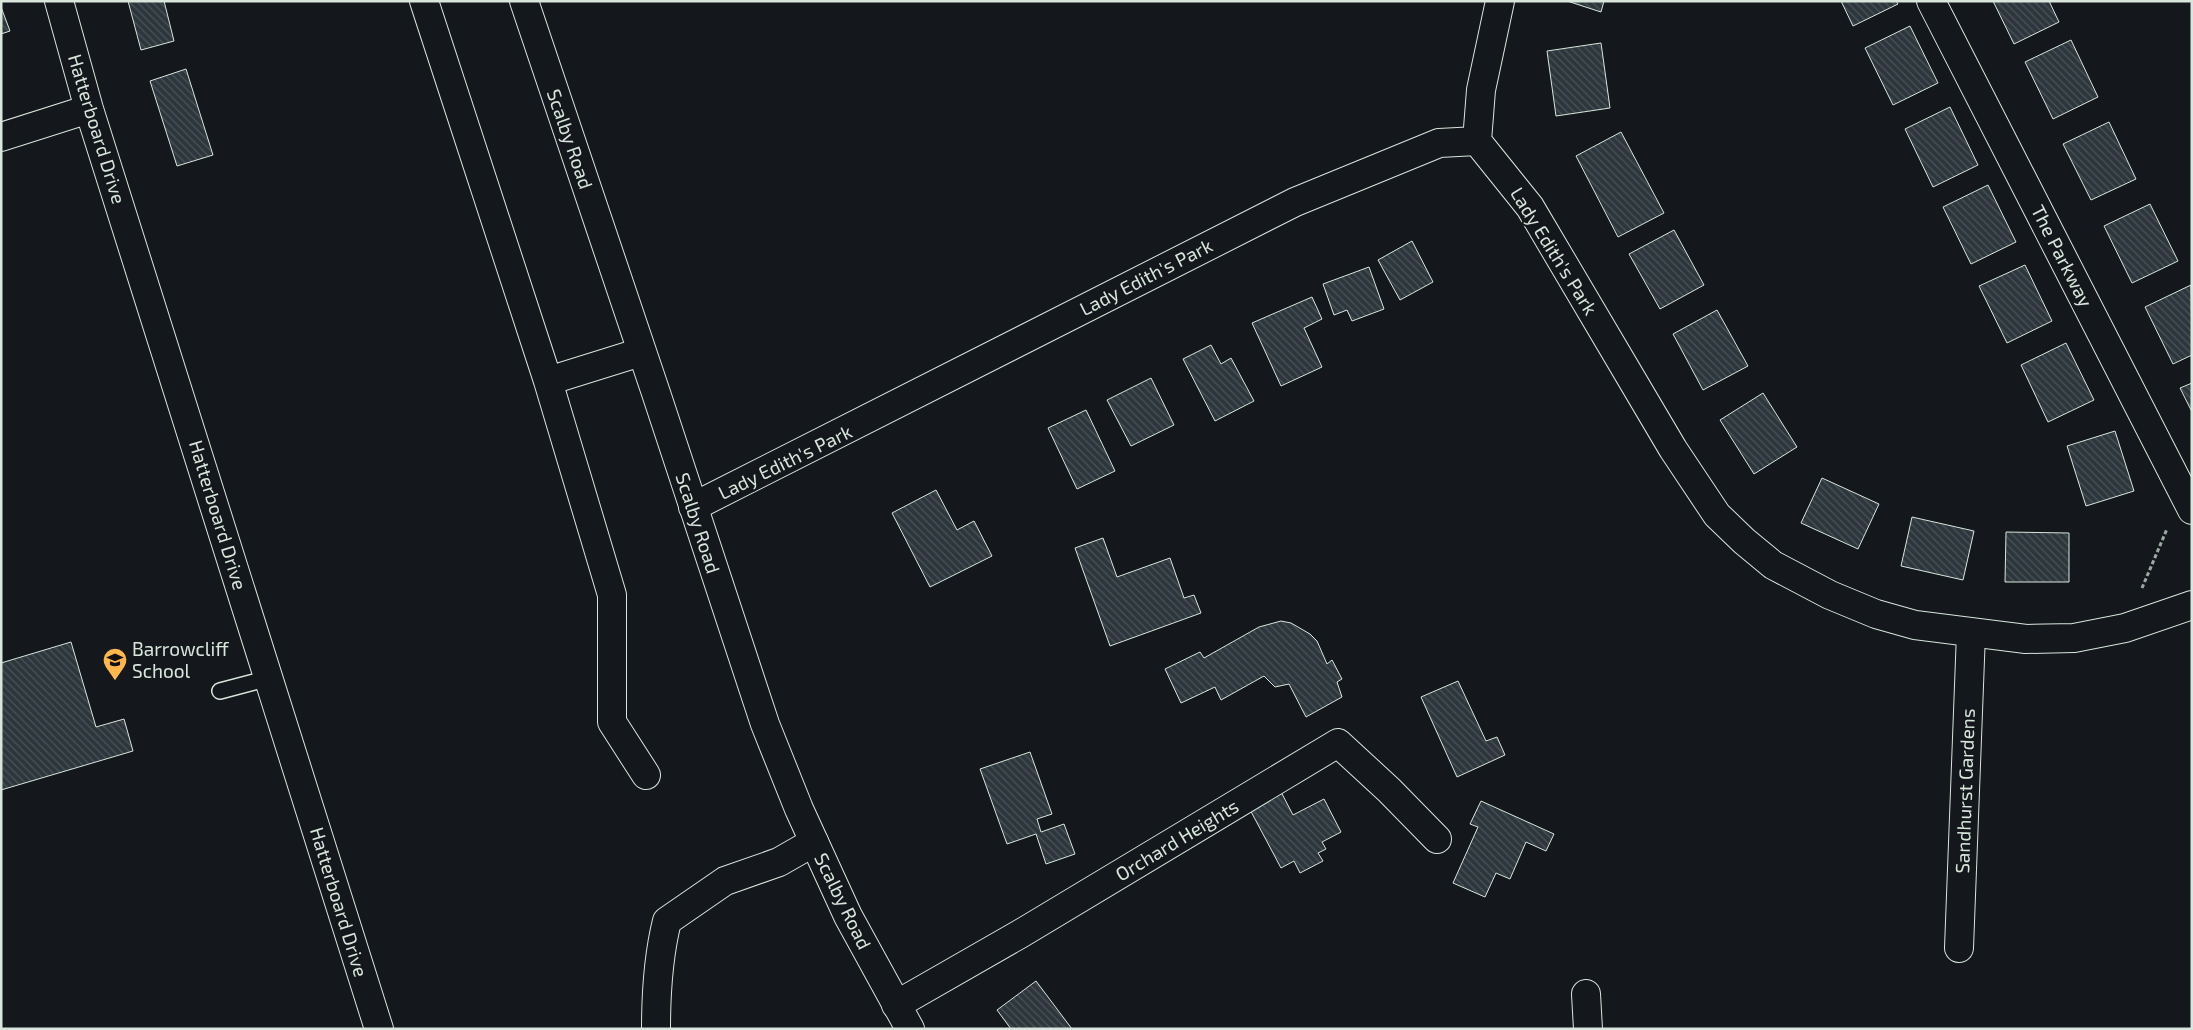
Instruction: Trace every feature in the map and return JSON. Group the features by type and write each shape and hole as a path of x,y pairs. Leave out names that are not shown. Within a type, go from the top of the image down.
{"main road":[{"name":"Hatterboard Drive","path":"59,1 89,109 378,1029"},
{"path":"424,1 548,381 612,595 612,722 646,775"},
{"name":"Scalby Road","path":"524,1 765,724 814,842 848,916 910,1029"},
{"path":"1477,141 1481,90 1500,1"},
{"name":"The Parkway","path":"1931,1 2187,501"},
{"path":"1,137 89,109"},
{"name":"Lady Edith's Park","path":"693,508 1295,202 1439,143 1477,141 1530,207 1673,449 1717,514 1728,527 1773,565 1830,595 1876,614 1916,625 2026,639 2074,638 2125,628 2192,605"},
{"path":"548,381 641,352"},
{"name":"Sandhurst Gardens","path":"1959,948 1972,633"},
{"name":"Orchard Heights","path":"896,1005 1020,934 1338,743 1389,790 1437,839"},
{"path":"656,1029 656,987 660,951 667,920 725,881 779,862 814,842"},
{"path":"1586,994 1588,1029"}],"lane":[{"path":"220,691 269,678"}],"path":[{"path":"2125,628 2187,501"}],"building":[{"path":"128,1 164,1 174,41 141,50"},
{"path":"1567,1 1604,1 1601,12"},
{"path":"1841,1 1896,1 1898,4 1853,26"},
{"path":"1993,1 2049,1 2059,22 2014,44"},
{"path":"1,7 10,31 1,34"},
{"path":"1910,26 1938,83 1893,105 1865,48"},
{"path":"2071,40 2098,97 2053,119 2025,62"},
{"path":"1601,43 1610,108 1556,116 1547,51"},
{"path":"186,69 213,155 177,166 150,81"},
{"path":"1950,107 1978,165 1933,187 1905,129"},
{"path":"2109,122 2136,179 2091,200 2063,144"},
{"path":"1621,132 1664,213 1618,237 1576,156"},
{"path":"1988,185 2016,242 1971,264 1943,207"},
{"path":"2150,204 2178,261 2132,283 2104,226"},
{"path":"1674,230 1704,285 1660,309 1629,254"},
{"path":"1412,241 1433,282 1400,300 1378,260"},
{"path":"2025,265 2052,321 2007,343 1979,286"},
{"path":"1369,267 1384,309 1352,321 1347,310 1334,315 1323,284"},
{"path":"2191,285 2192,355 2173,364 2145,307"},
{"path":"1312,297 1322,319 1304,328 1322,367 1281,386 1252,323"},
{"path":"1717,310 1748,366 1703,390 1673,334"},
{"path":"2066,343 2094,400 2048,422 2021,365"},
{"path":"1211,345 1221,364 1231,358 1254,401 1215,421 1183,359"},
{"path":"1151,378 1174,425 1131,446 1107,400"},
{"path":"2192,383 2192,412 2180,388"},
{"path":"1763,393 1797,447 1754,474 1720,420"},
{"path":"1086,410 1115,471 1077,489 1048,428"},
{"path":"2115,431 2134,491 2086,506 2067,446"},
{"path":"1822,478 1879,504 1858,549 1801,523"},
{"path":"936,490 957,530 974,521 992,556 930,587 892,513"},
{"path":"1912,517 1974,531 1963,580 1901,566"},
{"path":"2006,532 2069,533 2069,582 2005,582"},
{"path":"1103,538 1117,577 1170,558 1184,598 1194,595 1201,613 1110,646 1075,548"},
{"path":"1281,621 1291,623 1310,634 1317,641 1327,664 1332,660 1342,679 1337,682 1342,697 1306,717 1289,684 1275,687 1264,676 1221,700 1215,687 1181,703 1165,669 1200,652 1204,658 1259,627"},
{"path":"71,642 96,727 124,719 133,751 1,790 1,663"},
{"path":"1458,681 1486,741 1497,737 1505,755 1457,777 1421,697"},
{"path":"1030,752 1052,814 1037,819 1041,832 1064,824 1075,854 1046,864 1036,834 1007,844 980,769"},
{"path":"1279,788 1293,815 1324,799 1341,832 1322,842 1326,849 1318,853 1323,861 1300,873 1294,861 1281,868 1247,804"},
{"path":"1481,801 1554,834 1546,851 1526,842 1510,879 1496,873 1485,897 1453,883 1478,827 1470,824"},
{"path":"1036,981 1072,1029 1011,1029 997,1010"}],"place":[{"name":"Barrowcliff School","path":"115,681"}]}
